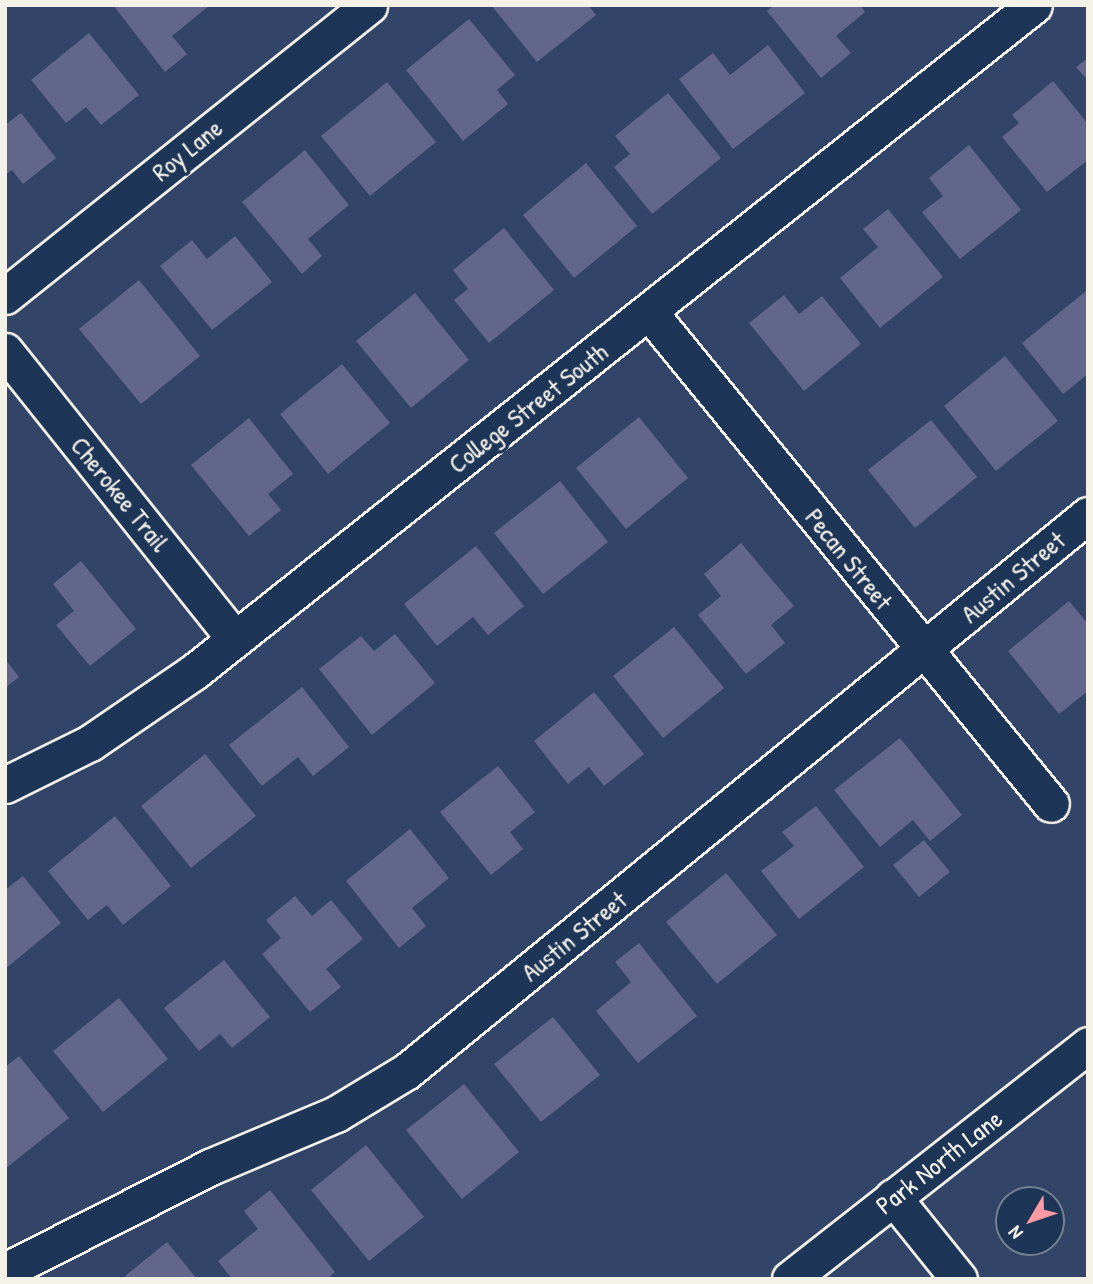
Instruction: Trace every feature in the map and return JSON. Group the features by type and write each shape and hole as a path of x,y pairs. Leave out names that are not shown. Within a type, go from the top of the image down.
{"street":[{"name":"Roy Lane","path":"5,296 369,5"},
{"name":"College Street South","path":"5,785 90,743 145,708 649,313 1034,5"},
{"name":"Pecan Street","path":"649,313 923,652 1051,804"},
{"name":"Cherokee Trail","path":"5,351 234,638"},
{"name":"Austin Street","path":"5,1271 210,1167 336,1114 407,1071 923,652 1088,514"},
{"name":"Park North Lane","path":"797,1277 893,1197 1088,1045"},
{"path":"893,1197 959,1279"}],"building":[{"path":"113,5 210,5 172,36 187,54 165,72"},
{"path":"491,5 588,5 596,15 537,62"},
{"path":"774,5 860,5 865,12 836,36 851,53 821,78 767,11"},
{"path":"469,19 515,75 497,90 508,104 463,141 406,70"},
{"path":"89,33 139,95 101,125 86,107 66,123 31,80"},
{"path":"768,45 805,93 733,149 679,79 713,53 730,75"},
{"path":"1088,58 1088,81 1076,67"},
{"path":"1053,81 1088,124 1088,160 1047,192 1002,137 1019,123 1012,115"},
{"path":"387,82 436,142 370,196 321,136"},
{"path":"668,93 721,158 652,214 614,167 630,154 615,136"},
{"path":"21,113 56,158 23,184 12,170 5,175 5,125"},
{"path":"969,145 1021,210 960,259 922,212 943,196 929,178"},
{"path":"305,150 349,205 308,239 322,256 302,274 242,202"},
{"path":"586,163 637,226 574,278 523,215"},
{"path":"888,209 943,277 880,328 840,278 878,247 863,229"},
{"path":"504,228 554,290 489,343 454,300 468,289 453,270"},
{"path":"235,236 272,282 212,330 160,266 192,240 207,259"},
{"path":"139,280 200,356 141,404 79,329"},
{"path":"1086,291 1088,374 1063,394 1022,343"},
{"path":"415,293 469,360 411,408 356,341"},
{"path":"784,295 799,314 822,296 861,344 804,391 749,323"},
{"path":"1005,356 1058,421 996,471 944,406"},
{"path":"342,364 390,423 328,474 280,414"},
{"path":"639,417 688,478 626,529 576,468"},
{"path":"249,418 293,474 268,494 281,510 249,536 191,465"},
{"path":"931,420 977,477 915,528 868,470"},
{"path":"560,481 608,542 543,594 494,533"},
{"path":"741,543 794,606 771,625 785,643 746,674 698,615 721,596 704,574"},
{"path":"476,546 524,606 488,635 473,617 437,646 404,604"},
{"path":"81,561 136,629 90,666 56,625 74,611 53,584"},
{"path":"1069,601 1088,624 1088,691 1059,714 1008,651"},
{"path":"674,627 724,688 663,738 613,676"},
{"path":"395,634 435,683 372,735 319,669 361,636 374,651"},
{"path":"5,659 19,677 5,688"},
{"path":"302,687 349,747 313,776 298,757 262,786 229,745"},
{"path":"594,692 644,754 604,786 589,767 568,784 534,741"},
{"path":"900,738 962,815 930,841 913,820 880,847 834,790"},
{"path":"205,754 256,816 191,868 141,806"},
{"path":"498,766 535,812 510,832 523,849 491,875 440,812"},
{"path":"816,806 864,867 799,919 761,871 794,846 782,832"},
{"path":"115,816 171,886 123,925 107,905 88,920 48,871"},
{"path":"410,829 449,878 412,908 426,926 399,948 346,881"},
{"path":"924,840 950,872 919,897 893,865"},
{"path":"726,873 777,935 717,984 666,922"},
{"path":"23,876 61,923 5,969 5,890"},
{"path":"295,896 312,916 331,900 363,939 326,969 341,987 310,1012 262,954 281,938 266,920"},
{"path":"639,943 697,1016 638,1063 596,1011 631,982 615,962"},
{"path":"224,960 270,1017 232,1048 220,1034 199,1051 164,1008"},
{"path":"119,998 168,1059 103,1112 53,1051"},
{"path":"553,1017 600,1075 541,1122 494,1064"},
{"path":"19,1056 69,1118 5,1169 5,1067"},
{"path":"464,1084 519,1152 462,1199 406,1130"},
{"path":"366,1145 424,1217 369,1261 311,1190"},
{"path":"270,1190 335,1272 327,1279 232,1279 218,1261 258,1229 244,1211"},
{"path":"167,1242 197,1279 127,1279 125,1276"}]}
